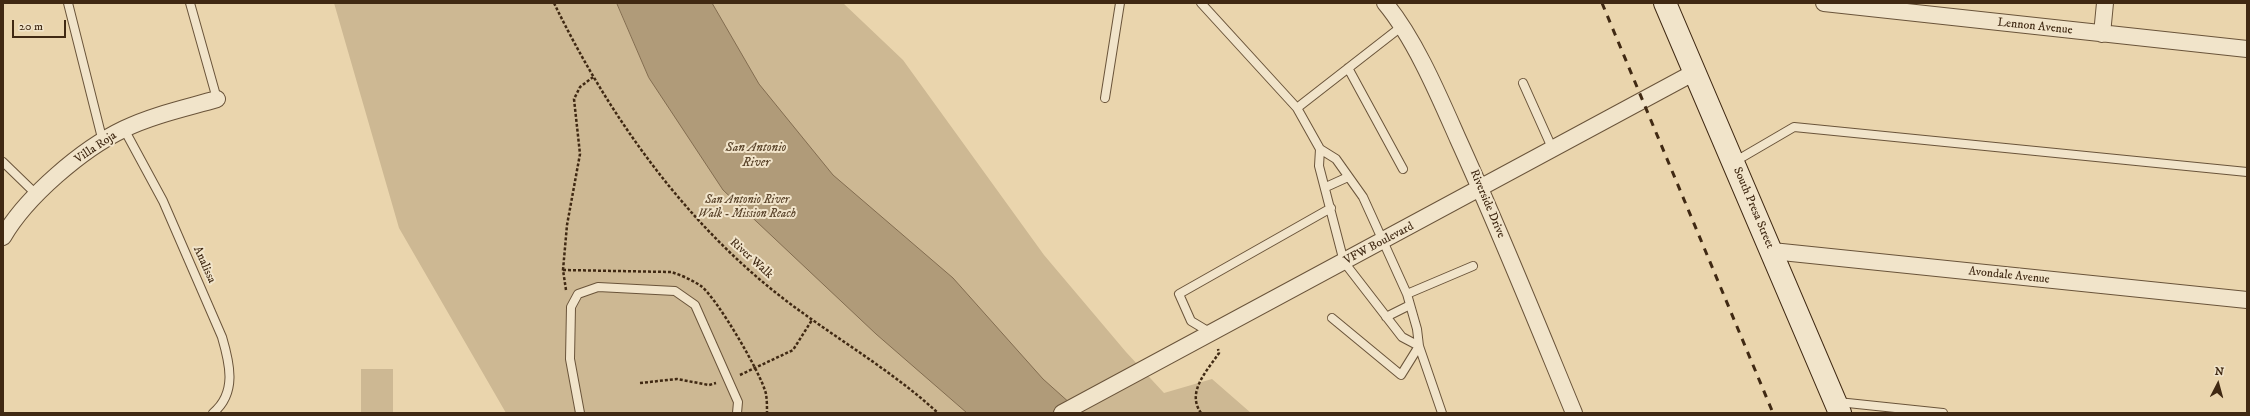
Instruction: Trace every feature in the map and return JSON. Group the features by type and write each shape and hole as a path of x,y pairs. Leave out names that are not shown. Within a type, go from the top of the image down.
{"main road":[{"name":"South Presa Street","path":"1665,3 1772,251 1837,408"}],"street":[{"name":"Riverside Drive","path":"1385,3 1401,27 1444,107 1481,189 1574,413"},
{"name":"Lennon Avenue","path":"1824,3 2247,49"},
{"path":"2102,34 2105,3"},
{"name":"VFW Boulevard","path":"1062,413 1481,189 1695,72"},
{"name":"Villa Roja","path":"3,237 22,210 36,194 102,142 124,129 216,99"},
{"name":"Avondale Avenue","path":"1772,251 2247,300"}],"lane":[{"path":"68,3 102,142"},
{"path":"190,3 216,99"},
{"path":"1105,98 1120,3"},
{"path":"1201,3 1297,108 1320,149 1336,159 1363,197 1407,294 1419,346 1442,413"},
{"path":"1297,108 1401,27"},
{"path":"1348,68 1403,169"},
{"path":"1523,83 1553,150"},
{"path":"1734,162 1794,127 2247,172"},
{"name":"Analissa","path":"124,129 163,201 222,337 228,358 230,377 228,394 221,406 213,413"},
{"path":"1320,149 1319,166 1326,187 1344,262 1402,337 1419,346"},
{"path":"3,162 36,194"},
{"path":"1326,187 1348,177"},
{"path":"1211,333 1191,321 1179,294 1331,208"},
{"path":"1407,294 1473,266"},
{"path":"580,413 570,359 571,306 578,294 598,287 675,291 695,305 738,402 737,413"},
{"path":"1386,317 1410,305"},
{"path":"1332,318 1401,375 1419,346"},
{"path":"1837,408 1943,413"}],"path":[{"name":"River Walk","path":"554,3 593,77 649,160 688,208 730,252 770,287 812,320 890,374 938,413"},
{"path":"571,306 565,287 564,270 567,225 580,154 574,98 580,87 593,77"},
{"path":"1201,413 1195,405 1196,387 1219,353 1211,333"}],"green space":[{"name":"San Antonio River Walk - Mission Reach","path":"334,3 843,3 903,60 1044,255 1126,352 1164,393 1212,379 1251,413 506,413 399,228"},
{"path":"361,369 393,369 393,413 361,413"}],"water":[{"name":"San Antonio River","path":"617,3 712,3 759,84 833,175 953,278 1043,379 1081,413 967,413 876,334 723,190 649,78"}],"railway":[{"path":"1602,3 1773,413"}]}
